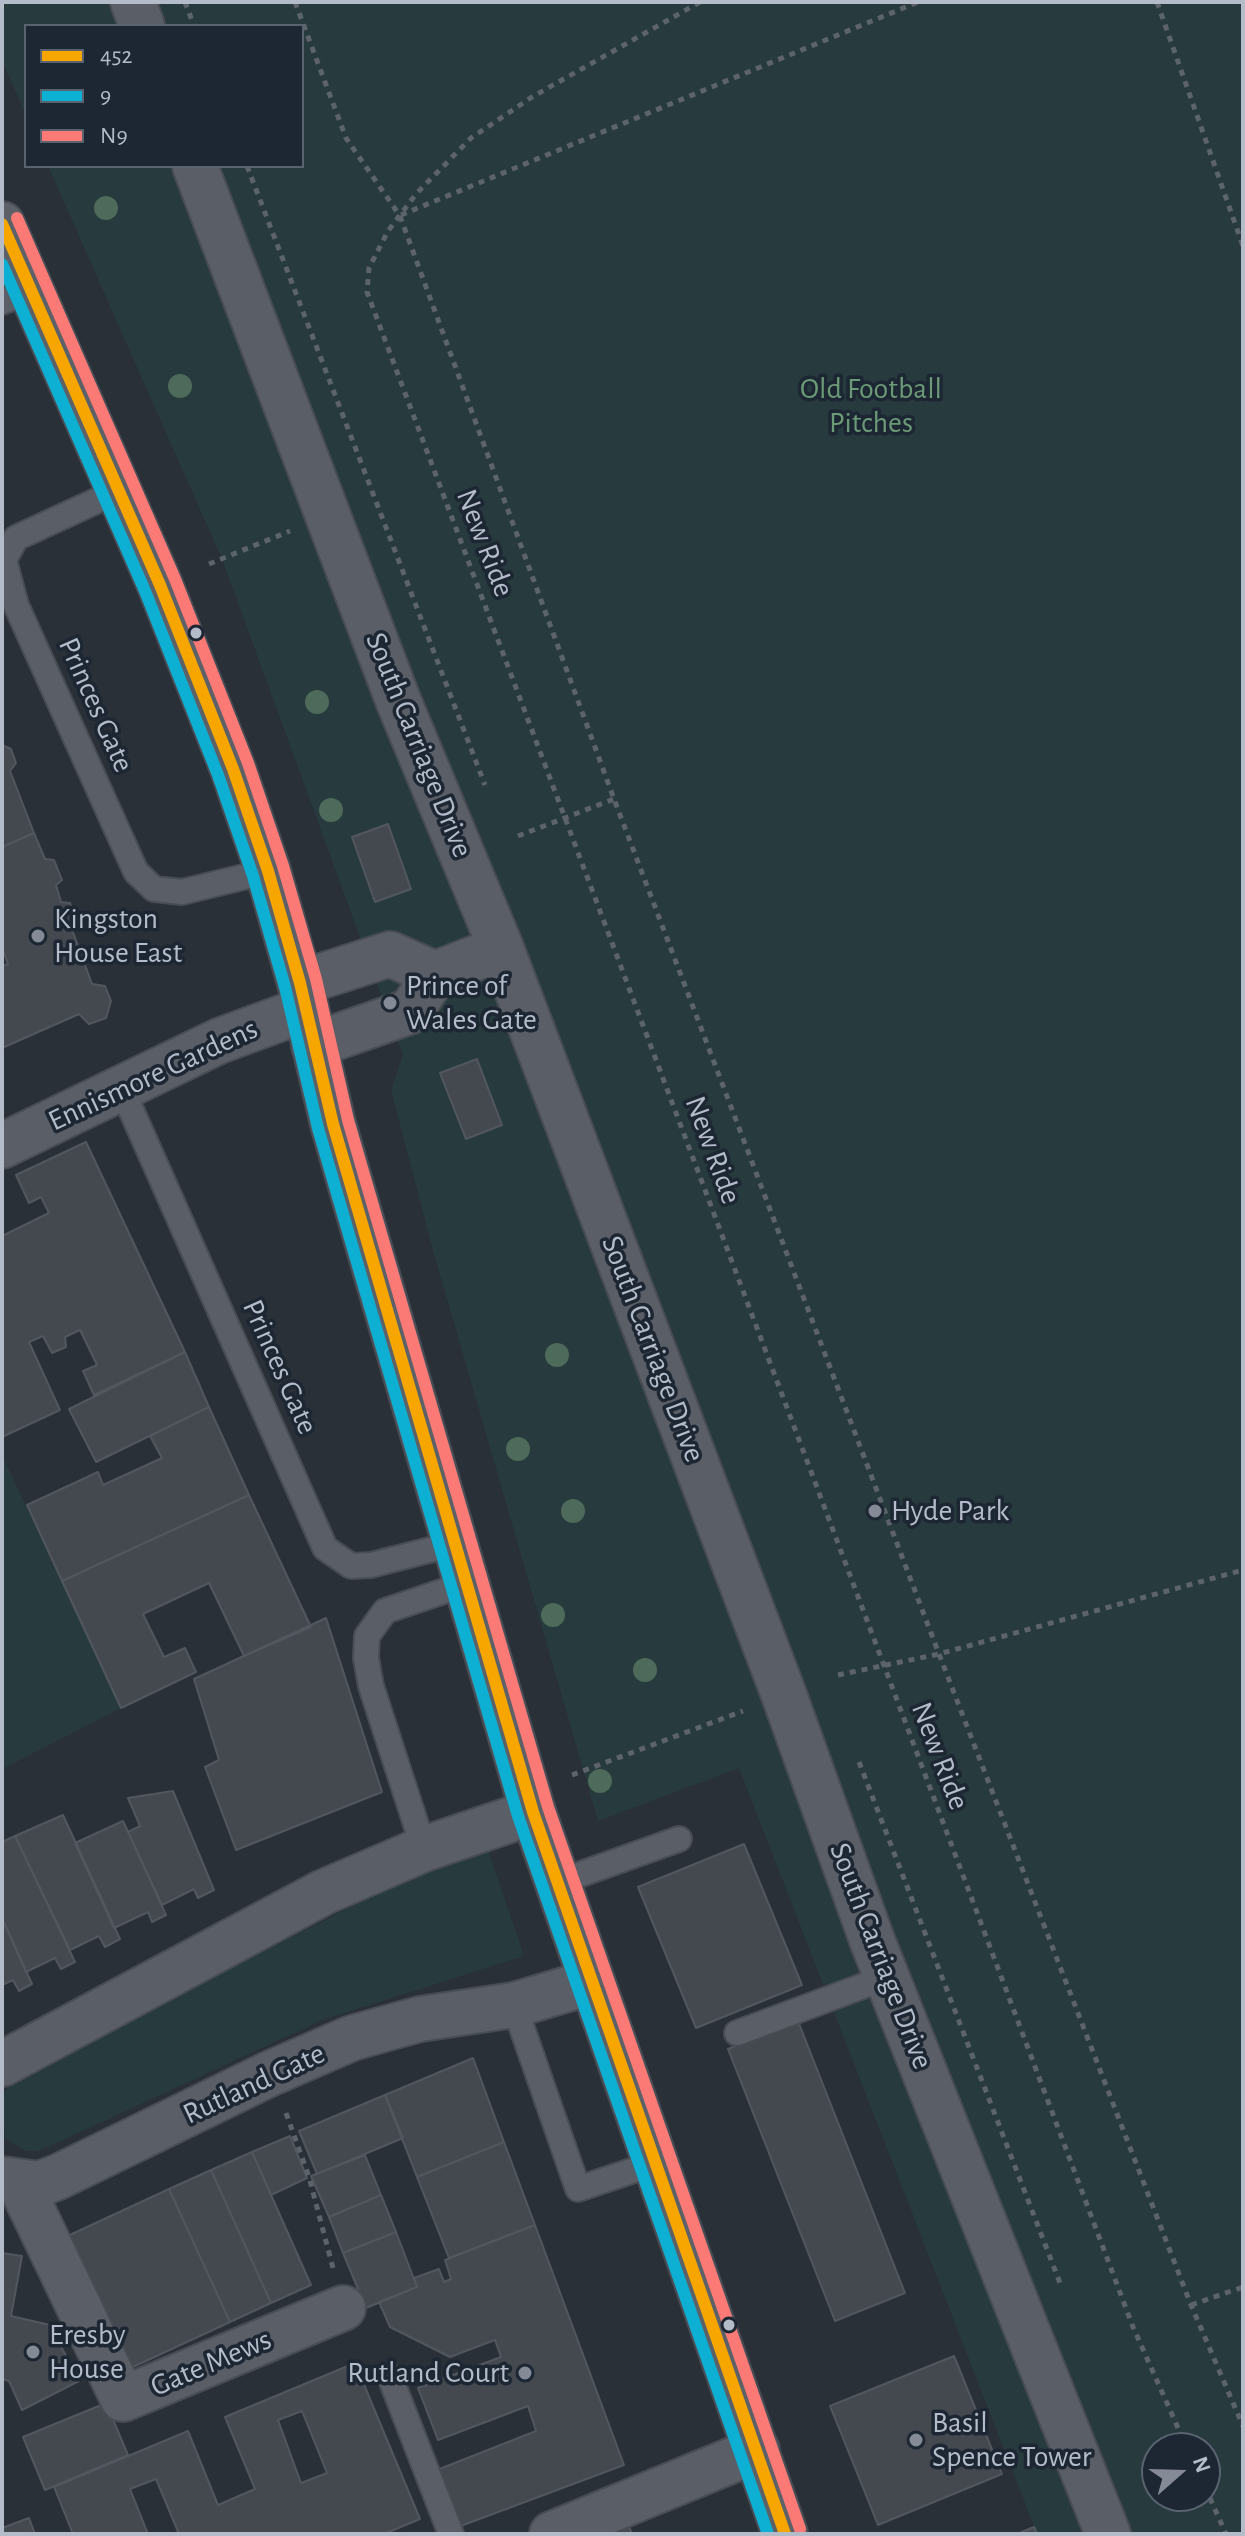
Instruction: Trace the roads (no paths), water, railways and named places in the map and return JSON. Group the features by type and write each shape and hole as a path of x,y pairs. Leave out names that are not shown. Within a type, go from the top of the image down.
{"main road":[{"path":"2,224 17,296 120,490 233,769 268,871 459,1564 533,1812 785,2534"}],"street":[{"path":"133,2 141,24"},
{"name":"South Carriage Drive","path":"196,168 398,700 501,948 887,1977 1108,2534"},
{"path":"306,1012 411,1011 435,974 501,948"},
{"path":"306,1012 390,954 435,974"},
{"name":"Ennismore Gardens","path":"2,1146 248,1029 306,1012"},
{"path":"2,2064 324,1892 424,1849 533,1812"},
{"name":"Rutland Gate","path":"11,2181 39,2184 58,2177 269,2074 352,2038 420,2019 514,2005 591,1982"},
{"name":"Gate Mews","path":"11,2181 123,2399 343,2308"},
{"path":"552,2534 757,2450"}],"lane":[{"name":"Princes Gate","path":"120,490 16,538 4,560 16,605 136,872 154,889 182,892 268,871"},
{"name":"Princes Gate","path":"121,1087 325,1548 351,1566 459,1564"},
{"path":"424,1849 371,1686 366,1658 367,1636 385,1611 459,1564"},
{"path":"556,1883 679,1839"},
{"path":"737,2033 887,1977"},
{"path":"514,2005 578,2189 655,2163"},
{"path":"390,2377 451,2534"}],"place":[{"name":"Kingston House East","path":"38,936"},
{"name":"Prince of Wales Gate","path":"390,1003"},
{"name":"Hyde Park","path":"875,1511"},
{"name":"Eresby House","path":"33,2352"},
{"name":"Rutland Court","path":"525,2373"},
{"name":"Basil Spence Tower","path":"916,2440"}],"park label":[{"name":"Old Football Pitches","path":"871,406"}]}
